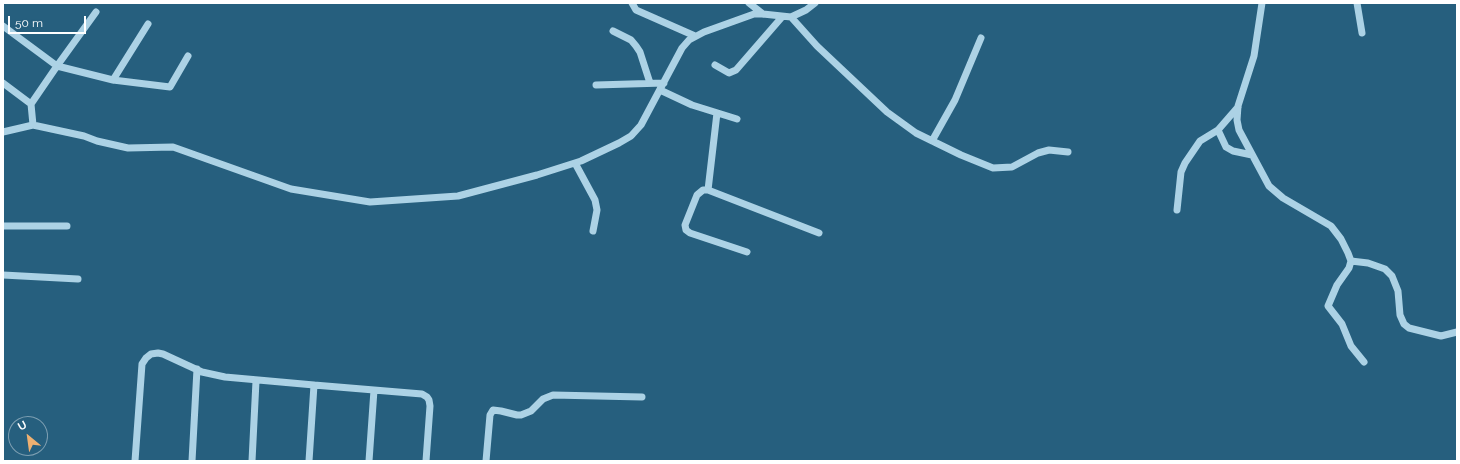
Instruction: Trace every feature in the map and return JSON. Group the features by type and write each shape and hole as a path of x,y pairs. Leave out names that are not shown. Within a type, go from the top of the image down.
{"street":[{"path":"632,3 636,10 695,36"},
{"path":"749,3 763,14"},
{"path":"3,132 33,125 84,136 97,141 128,148 173,147 291,189 370,202 458,196 537,176 574,163 619,143 631,136 641,125 682,48 695,36 754,14 791,17 806,10 815,3"},
{"path":"1262,3 1254,56 1238,106 1237,120 1239,130 1269,186 1283,198 1331,226 1340,238 1351,261 1349,268 1332,294 1328,306 1342,324 1351,346 1364,362"},
{"path":"1357,3 1362,33"},
{"path":"33,125 31,104 96,12"},
{"path":"715,65 729,73 736,70 782,17"},
{"path":"791,17 817,46 888,112 916,133 932,141 993,168 1012,167 1038,153 1050,150 1068,152"},
{"path":"113,80 148,24"},
{"path":"3,26 57,66 113,80 170,87 188,56"},
{"path":"613,31 631,40 636,46 640,52 650,83"},
{"path":"932,141 955,100 981,38"},
{"path":"3,83 31,104"},
{"path":"596,85 664,83"},
{"path":"660,90 692,105 737,119"},
{"path":"1177,210 1181,172 1185,163 1200,141 1218,130 1238,106"},
{"path":"708,190 717,113"},
{"path":"1218,130 1226,147 1233,151 1252,155"},
{"path":"574,163 595,200 597,210 593,230"},
{"path":"747,252 690,233 686,230 685,225 697,195 703,190 708,190 819,233"},
{"path":"3,226 67,226"},
{"path":"1351,261 1368,263 1385,268 1392,276 1398,291 1400,315 1404,324 1409,328 1441,336 1457,332"},
{"path":"3,275 78,279"},
{"path":"134,461 142,364 151,354 158,353 197,369 225,377 256,381 422,394 427,397 430,406 426,461"},
{"path":"192,461 197,369"},
{"path":"252,461 256,381"},
{"path":"309,461 314,385"},
{"path":"369,461 374,390"},
{"path":"486,461 490,415 493,410 521,415 531,411 546,397 553,395 642,397"}]}
